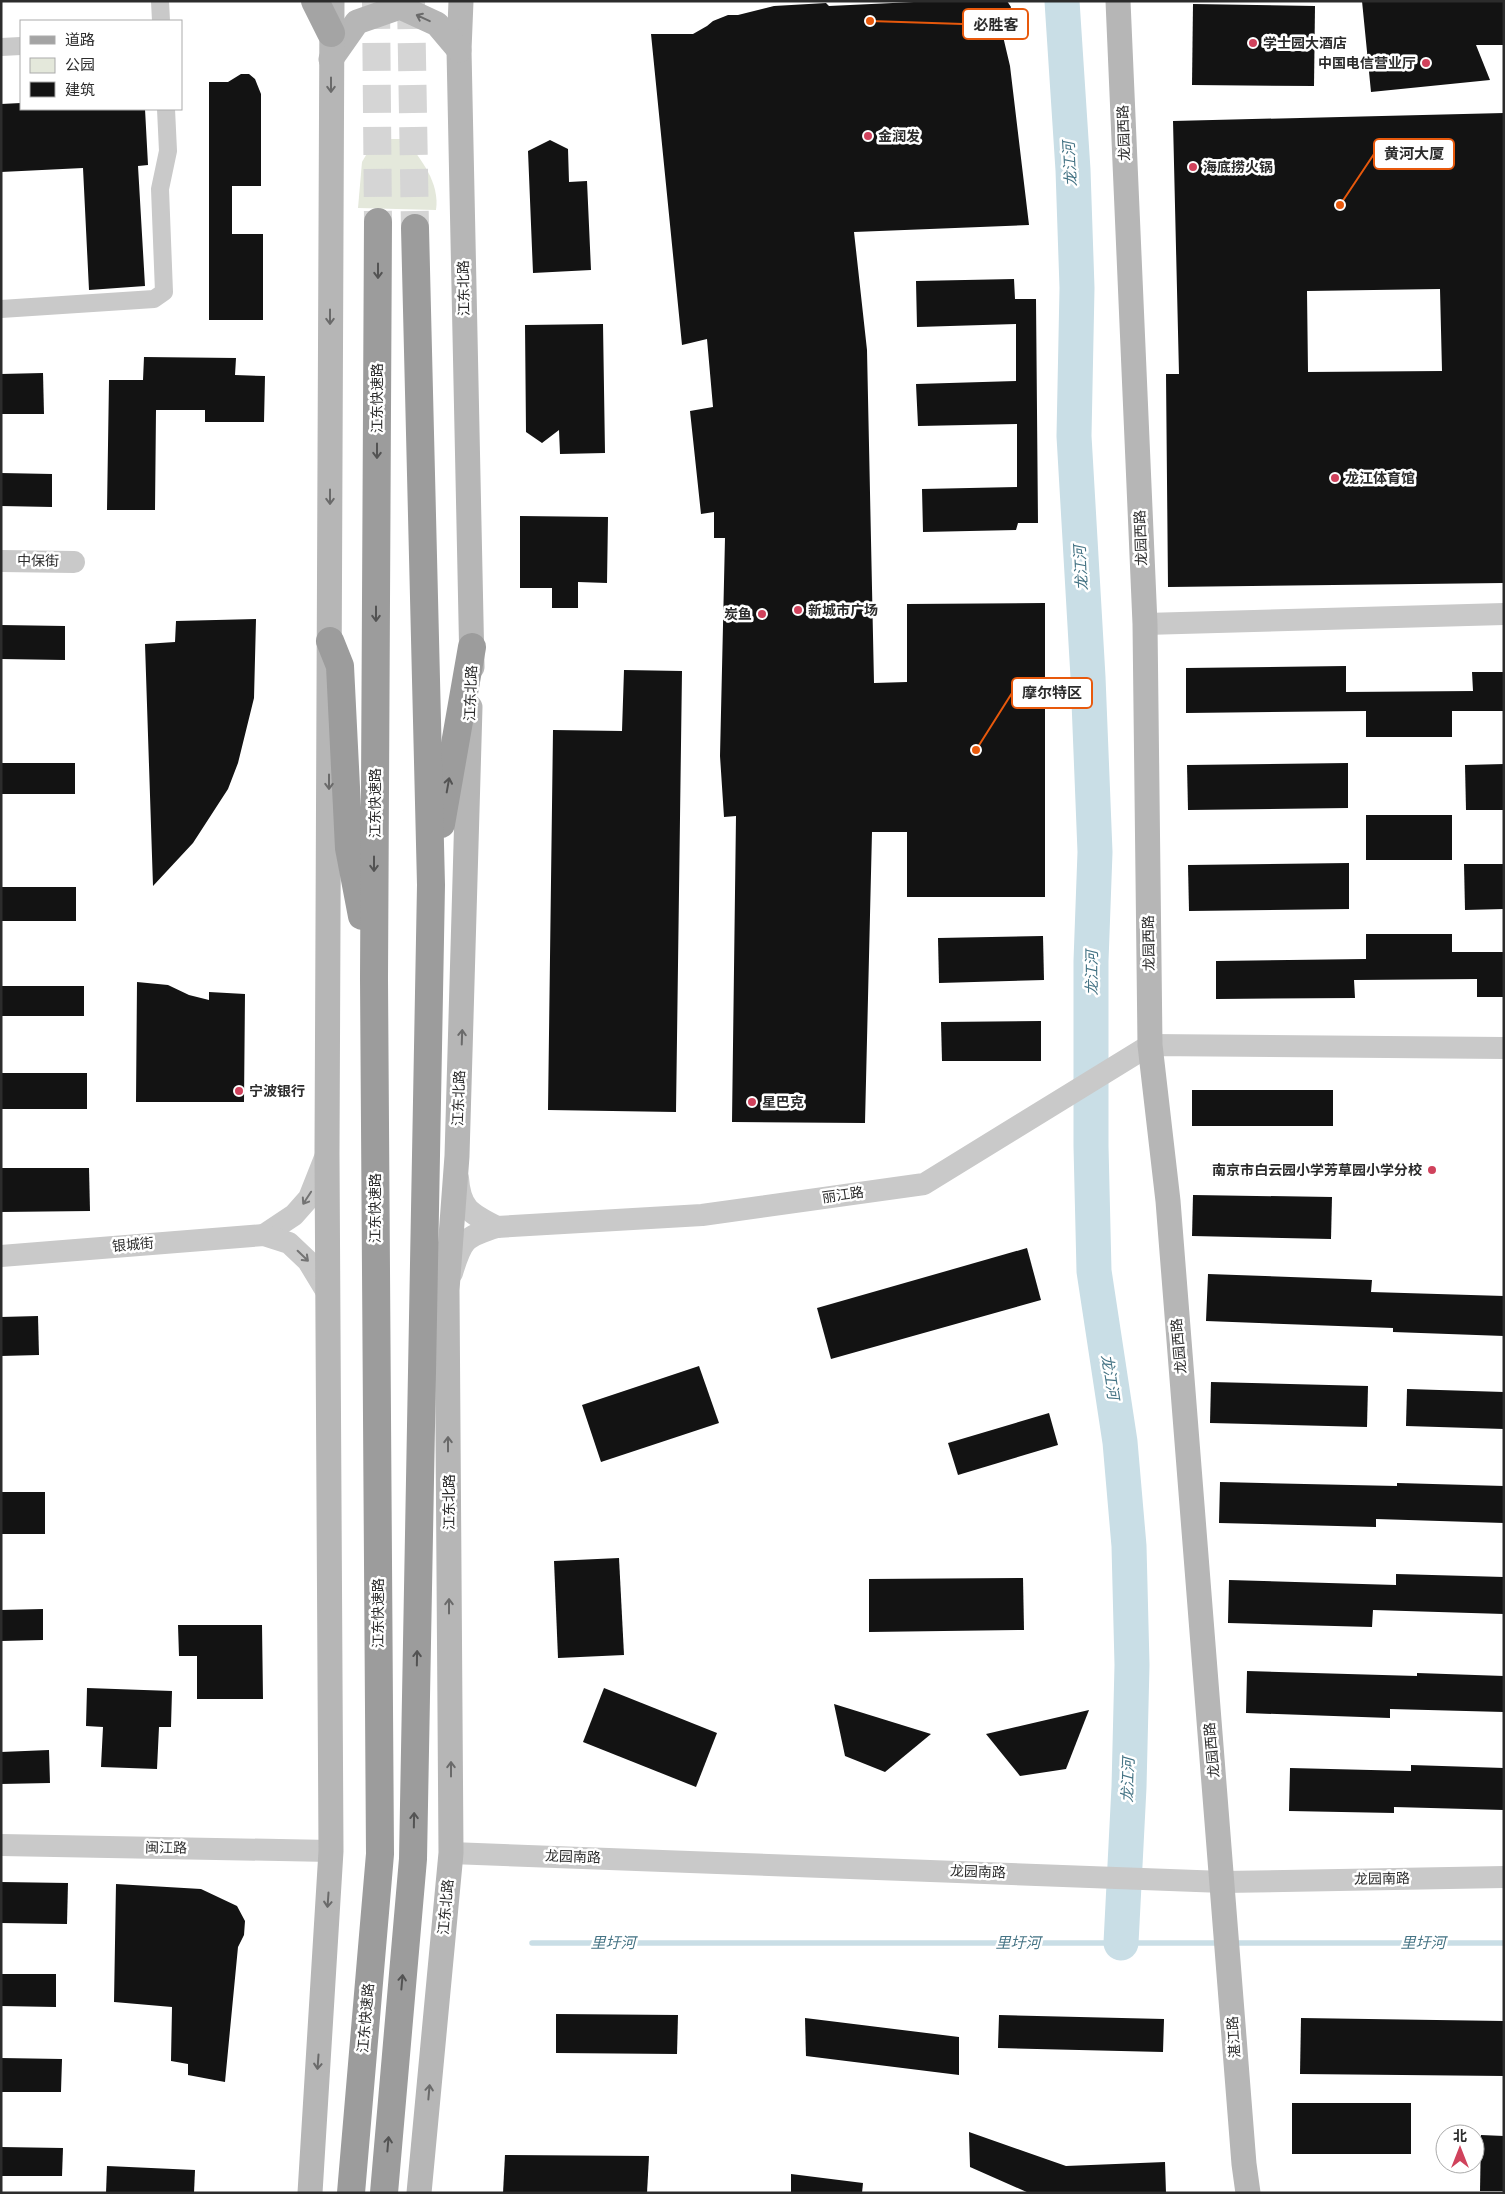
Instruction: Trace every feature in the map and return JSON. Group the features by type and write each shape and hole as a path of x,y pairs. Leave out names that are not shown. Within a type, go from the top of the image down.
{"highway":[{"name":"江东快速路","path":"350,2193 380,1854 374,979 378,222"},
{"path":"384,2193 413,1859 431,885 414,228"},
{"path":"330,641 340,666 349,848 374,979"},
{"path":"431,885 472,648"}],"main road":[{"path":"315,1 331,46"},
{"path":"310,2193 332,1851 327,1154 332,1"},
{"name":"江东北路","path":"419,2193 452,1853 447,1290 457,1156 472,648 458,50 461,1"},
{"name":"龙园西路","path":"1118,1 1145,624 1150,1045 1168,1202 1223,1882"},
{"path":"331,46 357,22 400,7 436,24 458,50"},
{"name":"湛江路","path":"1223,1882 1244,2164 1248,2193"}],"street":[{"path":"160,1 161,20"},
{"path":"1,47 20,46"},
{"path":"1,309 154,299 164,292 160,190 168,151 166,110"},
{"name":"中保街","path":"1,561 74,562"},
{"path":"1145,624 1504,614"},
{"path":"1150,1045 1504,1048"},
{"name":"丽江路","path":"447,1290 460,1246 475,1234 497,1227 702,1216 924,1184 1150,1045"},
{"name":"银城街","path":"264,1235 294,1215 309,1198 327,1154"},
{"name":"丽江路","path":"457,1156 459,1195 472,1215 497,1227"},
{"name":"银城街","path":"1,1256 264,1235 289,1243 308,1261 328,1294"},
{"name":"闽江路","path":"1,1846 332,1851"},
{"name":"龙园南路","path":"452,1853 1223,1882 1504,1877"}],"green space":[{"path":"387,139 405,139 417,155 432,181 435,190 436,210 358,208 362,162 369,150"}],"building":[{"name":"新城市广场","path":"935,1 1007,1 1011,7 1002,32 1010,66 1029,225 854,232 867,350 874,683 907,682 907,604 1045,603 1045,897 907,897 907,832 872,832 865,1123 732,1122 736,816 724,817 720,756 725,538 714,538 714,512 701,514 690,411 713,407 707,339 682,345 651,34 693,34 713,21 728,15 738,15 774,6 826,3 829,6"},
{"name":"中国电信营业厅","path":"1362,1 1504,1 1504,45 1476,45 1490,80 1371,92"},
{"path":"1193,4 1315,6 1314,86 1192,85"},
{"path":"241,74 249,74 255,79 261,94 261,186 232,186 232,234 263,234 263,320 209,320 209,82 228,82"},
{"path":"20,103 20,110 145,110 148,165 138,166 145,286 89,290 83,168 1,172 1,104"},
{"path":"1504,113 1504,583 1168,587 1166,374 1179,374 1173,121","holes":["1440,289 1442,371 1308,372 1307,291"]},
{"path":"550,140 568,149 569,182 587,181 591,270 533,273 528,151"},
{"path":"1014,279 1015,299 1036,299 1038,523 1018,523 1016,530 923,532 922,489 1017,487 1017,424 918,426 916,384 1016,381 1016,324 917,327 916,281"},
{"path":"603,324 605,453 560,454 559,430 542,443 526,432 525,325"},
{"path":"144,357 236,358 235,375 265,376 264,422 205,422 205,410 156,410 155,510 107,510 109,380 143,380"},
{"path":"43,373 44,414 1,414 1,374"},
{"path":"1,473 52,474 52,507 1,506"},
{"path":"520,516 608,517 607,583 578,582 578,608 552,608 552,588 520,588"},
{"path":"256,619 254,698 238,763 228,789 193,843 153,886 145,644 175,642 176,621"},
{"path":"1,625 65,626 65,660 1,659"},
{"path":"1346,666 1346,692 1473,691 1472,672 1504,672 1504,711 1452,711 1452,737 1366,737 1366,711 1186,713 1186,668"},
{"path":"624,670 682,671 676,1112 548,1110 553,730 622,731"},
{"path":"1,763 75,763 75,794 1,794"},
{"path":"1348,763 1348,808 1188,810 1187,765"},
{"path":"1504,764 1504,810 1466,810 1465,765"},
{"path":"1366,815 1452,815 1452,860 1366,860"},
{"path":"1349,863 1349,909 1189,911 1188,865"},
{"path":"1464,864 1504,864 1504,909 1465,910"},
{"path":"1,887 76,887 76,921 1,921"},
{"path":"1366,934 1452,934 1452,952 1504,952 1504,997 1477,997 1477,979 1354,980 1355,998 1216,999 1216,961 1366,959"},
{"path":"1043,936 1044,980 939,983 938,938"},
{"path":"137,982 168,985 189,995 209,1000 209,992 245,994 244,1102 136,1102"},
{"path":"1,986 84,986 84,1016 1,1016"},
{"path":"1041,1021 1041,1061 942,1061 941,1022"},
{"path":"1,1073 87,1073 87,1109 1,1109"},
{"path":"1192,1090 1333,1090 1333,1126 1192,1126"},
{"path":"1,1168 89,1168 90,1211 1,1212"},
{"path":"1193,1195 1332,1197 1331,1239 1192,1236"},
{"path":"1027,1248 1041,1300 831,1359 817,1308"},
{"path":"1208,1274 1372,1280 1371,1292 1504,1296 1504,1336 1393,1332 1393,1328 1206,1321"},
{"path":"38,1316 39,1355 1,1356 1,1317"},
{"path":"699,1366 719,1423 601,1462 582,1405"},
{"path":"1211,1382 1368,1386 1367,1427 1210,1423"},
{"path":"1407,1389 1504,1392 1504,1429 1406,1426"},
{"path":"1049,1413 1058,1445 958,1475 948,1443"},
{"path":"1220,1482 1397,1486 1397,1483 1504,1486 1504,1523 1376,1519 1376,1527 1219,1523"},
{"path":"1,1492 45,1492 45,1534 1,1534"},
{"path":"619,1558 624,1655 558,1658 554,1561"},
{"path":"1396,1574 1504,1577 1504,1614 1373,1610 1372,1627 1228,1623 1229,1580 1396,1585"},
{"path":"1023,1578 1024,1630 869,1632 869,1579"},
{"path":"43,1609 43,1640 1,1641 1,1610"},
{"path":"178,1625 262,1625 263,1699 197,1699 197,1656 179,1656"},
{"path":"1247,1671 1417,1676 1417,1673 1504,1676 1504,1712 1390,1709 1390,1718 1246,1713"},
{"path":"87,1688 172,1691 171,1727 159,1727 157,1769 101,1767 103,1727 86,1726"},
{"path":"604,1688 717,1733 696,1787 583,1742"},
{"path":"834,1704 931,1734 885,1772 845,1756"},
{"path":"1089,1710 1066,1769 1020,1776 986,1734"},
{"path":"49,1750 50,1783 1,1784 1,1752"},
{"path":"1411,1765 1504,1768 1504,1810 1394,1807 1394,1813 1289,1811 1290,1768 1411,1771"},
{"path":"1,1882 68,1883 67,1924 1,1923"},
{"path":"116,1884 201,1889 237,1906 245,1921 244,1935 238,1947 225,2082 188,2075 188,2064 171,2061 172,2007 114,2002"},
{"path":"1,1974 56,1974 56,2007 1,2006"},
{"path":"556,2014 678,2015 677,2054 556,2053"},
{"path":"999,2015 1164,2019 1163,2052 998,2048"},
{"path":"805,2018 959,2037 959,2075 806,2056"},
{"path":"1301,2018 1504,2021 1504,2076 1300,2074"},
{"path":"1,2058 62,2059 61,2092 1,2092"},
{"path":"1292,2103 1411,2103 1411,2154 1292,2154"},
{"path":"969,2132 1066,2166 1165,2162 1166,2193 1029,2193 970,2167"},
{"path":"1485,2135 1504,2136 1504,2191 1480,2191 1480,2174 1485,2174"},
{"path":"1,2147 63,2148 62,2176 1,2176"},
{"path":"505,2155 649,2156 647,2193 503,2193"},
{"path":"107,2166 195,2170 194,2193 106,2193"},
{"path":"791,2174 863,2183 862,2193 791,2193"}],"waterway":[{"name":"龙江河","path":"1062,1 1073,170 1077,288 1074,436 1088,677 1095,852 1091,961 1091,1146 1094,1271 1120,1442 1129,1546 1132,1665 1129,1787 1121,1943"},
{"name":"里圩河","path":"532,1943 1220,1943"},
{"name":"里圩河","path":"1231,1943 1504,1943"}],"tunnel":[{"path":"376,1 378,222"},
{"path":"411,1 415,228"}],"place":[{"name":"必胜客","path":"870,21"},
{"name":"学士园大酒店","path":"1253,43"},
{"name":"中国电信营业厅","path":"1426,63"},
{"name":"金润发","path":"868,136"},
{"name":"海底捞火锅","path":"1193,167"},
{"name":"黄河大厦","path":"1340,205"},
{"name":"龙江体育馆","path":"1335,478"},
{"name":"新城市广场","path":"798,610"},
{"name":"炭鱼","path":"762,614"},
{"name":"摩尔特区","path":"976,750"},
{"name":"宁波银行","path":"239,1091"},
{"name":"星巴克","path":"752,1102"},
{"name":"南京市白云园小学芳草园小学分校","path":"1432,1170"}]}
